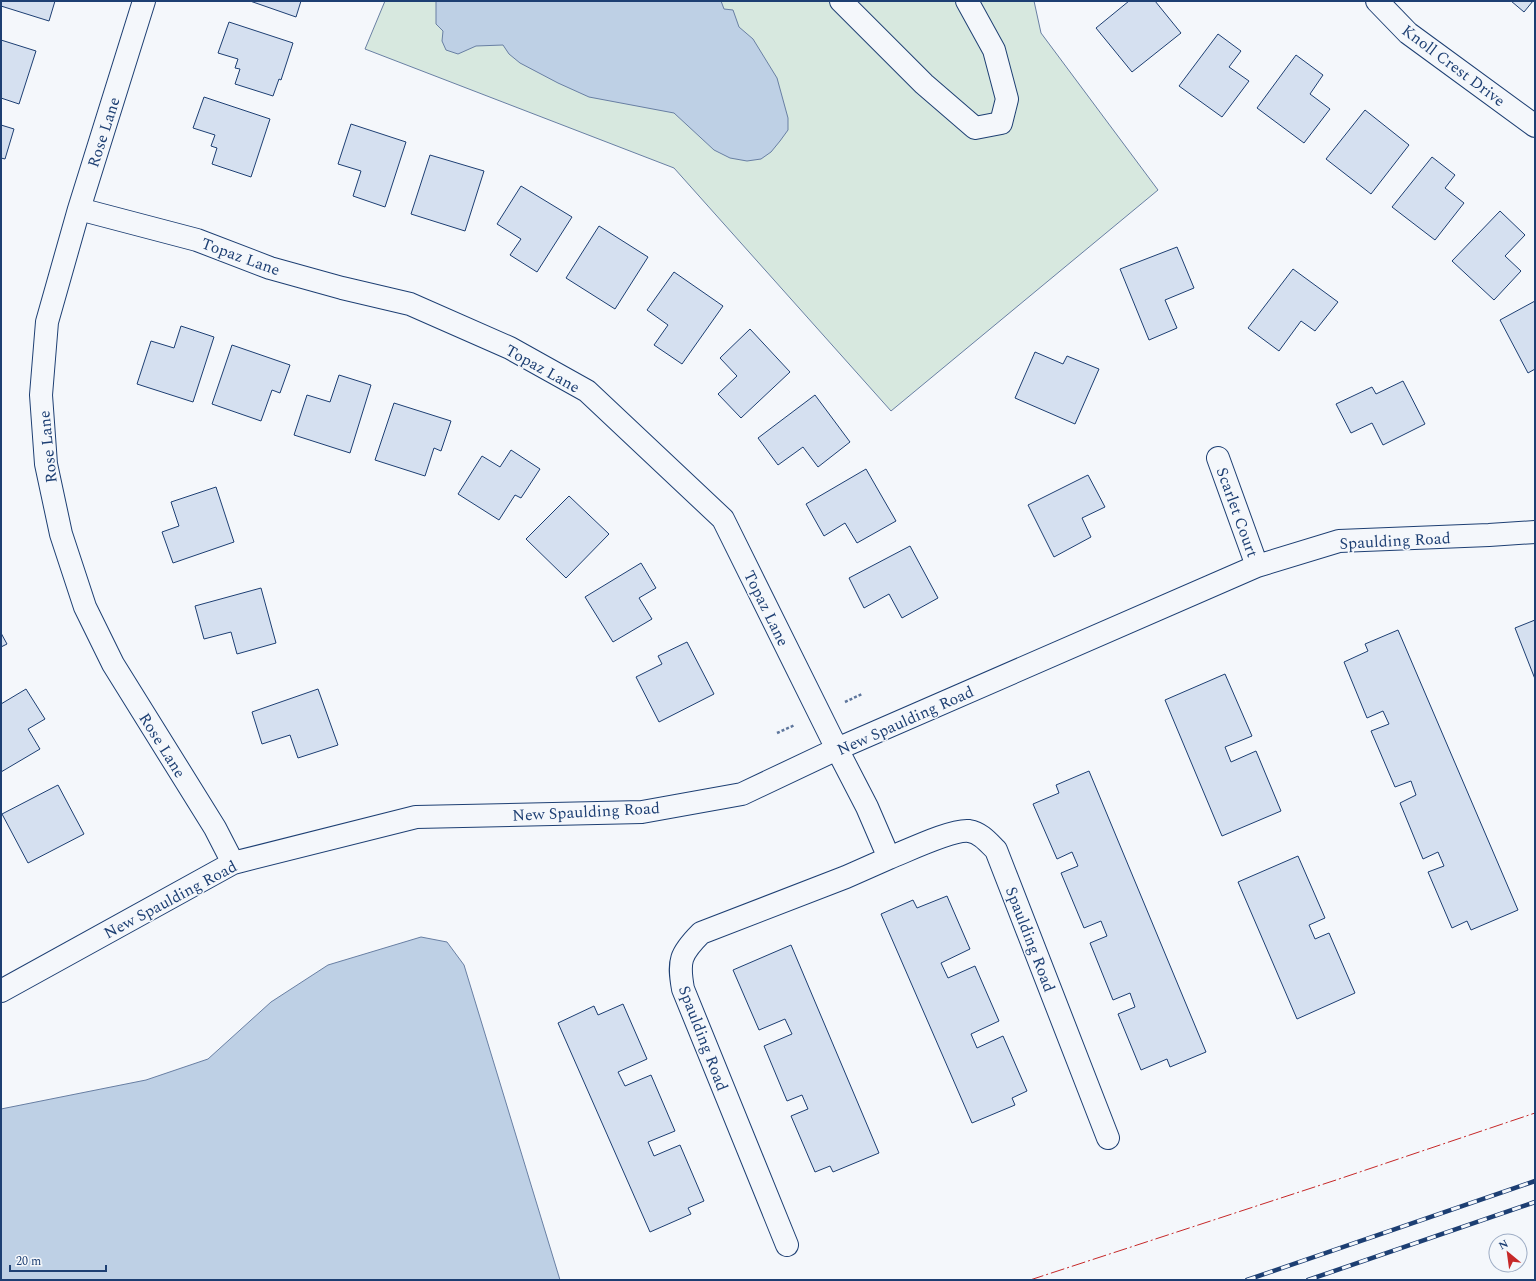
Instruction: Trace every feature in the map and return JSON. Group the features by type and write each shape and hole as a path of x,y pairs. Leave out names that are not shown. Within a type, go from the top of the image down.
{"street":[{"name":"Rose Lane","path":"144,1 79,208 47,322 41,395 46,464 60,534 85,607 113,664 214,828 233,863"},
{"path":"841,1 924,84 974,128 1001,123 1007,99 994,50 968,1"},
{"name":"Knoll Crest Drive","path":"1377,1 1408,33 1535,126"},
{"name":"Topaz Lane","path":"79,208 197,240 277,270 342,288 410,304 510,348 587,391 723,519 837,749"},
{"name":"Scarlet Court","path":"1218,458 1257,566"},
{"name":"Spaulding Road","path":"1257,566 1340,541 1489,536 1535,532"},
{"name":"New Spaulding Road","path":"1,992 233,863 416,817 642,812 742,794 837,749 1257,566"},
{"path":"837,749 867,807 889,858"},
{"name":"Spaulding Road","path":"787,1245 684,989 680,968 687,948 701,933 846,877 953,832 969,831 982,836 996,850 1108,1138"}],"shaded area":[{"path":"385,1 1034,1 1041,33 1158,190 891,411 674,168 365,49"}],"water":[{"path":"436,1 721,1 724,9 733,10 739,27 753,39 777,78 788,118 788,130 771,152 761,159 747,161 730,158 714,150 674,113 589,97 520,63 509,54 503,45 476,46 458,54 446,50 442,41 443,31 436,24"},
{"path":"421,937 447,942 464,965 560,1280 1,1280 1,1109 146,1080 208,1059 271,1002 328,965"}],"building":[{"path":"1,1 55,1 49,21 1,6"},
{"path":"250,1 301,1 296,17"},
{"path":"1129,1 1155,1 1181,33 1132,72 1096,28"},
{"path":"1511,1 1533,1 1524,12"},
{"path":"229,22 293,43 281,80 279,79 273,96 235,84 240,69 235,68 238,59 218,53"},
{"path":"1218,34 1241,51 1229,67 1249,81 1222,117 1179,86"},
{"path":"1,40 36,51 19,104 1,98"},
{"path":"1296,55 1323,75 1310,94 1330,109 1304,143 1257,108"},
{"path":"204,97 270,119 251,177 212,164 217,148 211,146 215,135 193,128"},
{"path":"1365,110 1409,145 1371,194 1326,159"},
{"path":"351,124 406,142 385,207 353,196 361,171 338,164"},
{"path":"1,125 14,129 5,159 1,158"},
{"path":"430,155 484,171 465,231 411,214"},
{"path":"1432,157 1455,175 1445,188 1464,203 1435,240 1392,207"},
{"path":"521,186 572,217 537,272 510,255 521,239 497,224"},
{"path":"1500,211 1525,235 1505,256 1521,271 1494,300 1452,261"},
{"path":"599,226 648,257 615,309 566,278"},
{"path":"1177,247 1194,288 1165,300 1177,328 1149,340 1120,269"},
{"path":"1293,269 1338,302 1315,331 1301,321 1279,351 1248,328"},
{"path":"674,272 723,306 682,364 654,345 668,325 647,310"},
{"path":"1535,301 1535,369 1528,373 1500,320"},
{"path":"181,326 214,337 193,402 137,384 151,341 174,348"},
{"path":"750,329 790,372 741,418 718,394 737,376 720,358"},
{"path":"232,345 290,365 280,393 272,390 261,421 212,404"},
{"path":"1035,352 1063,364 1067,356 1099,369 1075,424 1015,398"},
{"path":"339,375 371,385 350,453 294,435 307,395 330,402"},
{"path":"1403,381 1425,424 1383,445 1372,423 1351,433 1336,404 1372,387 1376,394"},
{"path":"815,395 850,442 818,467 803,447 778,465 758,438"},
{"path":"394,403 451,421 441,451 434,448 425,476 375,460"},
{"path":"511,450 540,469 521,498 515,495 499,520 458,494 482,456 500,467"},
{"path":"866,469 896,521 857,543 845,523 824,536 806,504"},
{"path":"1088,475 1105,507 1082,518 1091,537 1054,557 1028,505"},
{"path":"216,487 234,542 173,563 162,532 179,526 171,502"},
{"path":"569,496 609,534 566,578 526,539"},
{"path":"910,546 938,598 902,618 889,594 864,608 849,578"},
{"path":"641,563 656,588 639,598 652,619 613,642 585,597"},
{"path":"261,588 276,643 237,654 231,632 204,639 195,606"},
{"path":"1535,620 1535,679 1515,628"},
{"path":"1398,630 1518,910 1471,930 1467,921 1452,928 1428,872 1444,866 1438,852 1423,859 1400,803 1416,795 1411,781 1395,787 1371,731 1389,724 1383,711 1367,718 1344,662 1368,651 1365,644"},
{"path":"1,633 7,644 1,647"},
{"path":"687,642 714,694 659,722 636,677 662,664 658,656"},
{"path":"1225,674 1252,736 1225,747 1231,762 1256,751 1281,811 1222,836 1165,700"},
{"path":"26,689 45,719 28,729 40,749 1,772 1,704"},
{"path":"318,689 338,745 298,758 290,735 262,744 252,712"},
{"path":"1089,771 1206,1052 1170,1067 1167,1059 1141,1070 1118,1014 1135,1007 1130,993 1113,1000 1090,943 1107,936 1101,921 1084,928 1061,873 1078,866 1072,852 1057,859 1033,804 1059,793 1056,785"},
{"path":"58,785 84,834 28,863 2,814"},
{"path":"1298,856 1325,918 1309,925 1315,939 1329,933 1355,993 1297,1019 1238,882"},
{"path":"947,896 970,949 941,963 948,978 975,966 999,1021 971,1034 977,1048 1003,1036 1027,1091 1012,1098 1015,1105 972,1123 881,914 913,900 917,908"},
{"path":"791,945 879,1153 833,1172 830,1166 815,1172 791,1116 808,1109 802,1095 787,1101 764,1046 792,1034 785,1019 759,1030 733,970"},
{"path":"623,1004 647,1059 618,1072 625,1086 651,1075 675,1131 648,1142 654,1156 680,1145 704,1201 688,1208 691,1214 650,1232 558,1023 594,1006 598,1015"}],"railway":[{"path":"1247,1280 1535,1181"},
{"path":"1308,1280 1535,1202"}],"power":[{"path":"1030,1280 1535,1113"}]}
